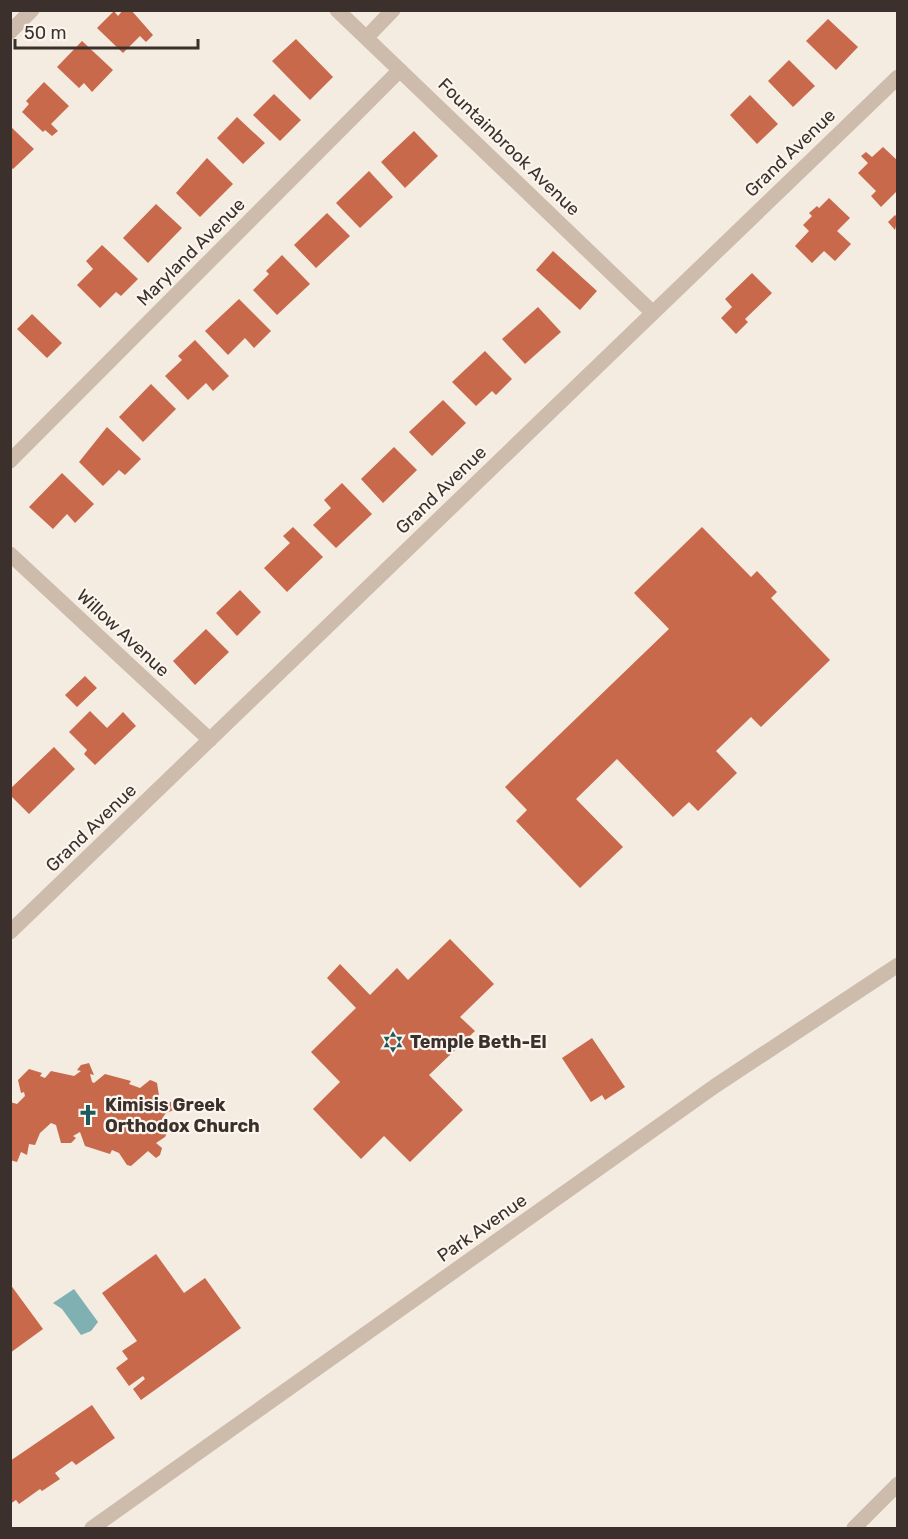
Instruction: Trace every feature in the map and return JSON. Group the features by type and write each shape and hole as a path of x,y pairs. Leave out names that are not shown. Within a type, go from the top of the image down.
{"street":[{"path":"10,32 32,10"},
{"name":"Fountainbrook Avenue","path":"337,10 653,313"},
{"path":"366,38 393,10"},
{"name":"Maryland Avenue","path":"10,461 400,70"},
{"name":"Grand Avenue","path":"10,932 897,77"},
{"name":"Willow Avenue","path":"10,554 210,740"},
{"name":"Park Avenue","path":"92,1528 715,1086 897,965"},
{"path":"854,1528 897,1484"}],"water":[{"path":"74,1289 98,1322 91,1331 81,1335 62,1309 53,1303"}],"building":[{"path":"123,10 131,10 153,35 146,42 140,36 123,53 97,28 114,11 118,16"},
{"path":"828,19 858,47 836,70 806,41"},
{"path":"296,39 333,77 310,100 272,61"},
{"path":"82,41 113,70 92,92 84,83 79,88 57,67"},
{"path":"789,60 815,86 793,107 768,81"},
{"path":"44,82 69,106 51,124 58,131 52,136 45,130 43,132 22,112 29,104 26,101"},
{"path":"274,94 301,120 280,141 253,115"},
{"path":"750,95 778,124 757,144 730,115"},
{"path":"237,117 265,143 243,164 217,138"},
{"path":"10,126 34,149 13,169 10,167"},
{"path":"414,131 438,156 405,188 381,162"},
{"path":"883,147 898,161 898,190 881,207 871,196 876,191 858,173 868,163 861,156 866,152 872,157"},
{"path":"207,158 233,184 200,217 176,193"},
{"path":"369,171 393,197 360,228 336,203"},
{"path":"829,198 850,218 837,231 851,244 835,261 824,251 812,263 795,246 809,231 803,225 812,216 809,213 817,206 819,208"},
{"path":"156,204 182,228 148,263 123,238"},
{"path":"327,213 350,236 316,268 294,245"},
{"path":"895,215 898,218 895,230 888,222"},
{"path":"102,245 138,279 121,296 116,292 100,308 77,285 93,269 86,261"},
{"path":"553,251 597,291 580,310 536,270"},
{"path":"282,255 310,284 277,315 253,290 269,274 266,271"},
{"path":"752,273 772,293 745,319 748,322 736,334 721,318 732,307 725,299"},
{"path":"239,299 271,331 254,348 245,338 228,355 205,331"},
{"path":"538,307 561,332 525,364 502,339"},
{"path":"32,314 62,343 47,358 17,329"},
{"path":"195,340 229,376 213,391 206,383 188,400 165,376 182,360 178,356"},
{"path":"485,351 512,379 496,395 492,391 476,406 452,382"},
{"path":"151,384 176,409 143,442 119,417"},
{"path":"443,400 466,423 432,456 409,432"},
{"path":"107,427 141,459 125,475 119,470 103,486 79,462"},
{"path":"394,447 417,470 383,503 361,479"},
{"path":"62,473 94,504 75,523 67,514 53,529 29,507"},
{"path":"342,483 372,514 336,548 313,525 331,508 324,500"},
{"path":"293,527 323,557 287,592 264,568 290,543 283,536"},
{"path":"702,527 751,577 757,571 777,592 771,598 830,660 761,727 751,717 716,751 737,773 698,811 689,802 673,817 617,759 576,799 623,847 580,888 516,821 527,810 505,787 669,629 634,593"},
{"path":"240,590 261,612 237,636 216,613"},
{"path":"206,629 229,652 195,685 173,661"},
{"path":"85,676 97,688 77,707 65,695"},
{"path":"90,711 107,728 123,712 136,726 95,765 84,754 87,750 69,732"},
{"path":"54,747 75,769 29,814 10,795 10,789"},
{"name":"Temple Beth-El","path":"450,939 494,984 460,1017 475,1031 429,1075 463,1110 410,1162 384,1136 361,1159 313,1109 340,1082 311,1052 356,1008 327,978 340,964 370,995 397,968 408,980"},
{"path":"592,1038 625,1087 605,1100 602,1095 591,1102 562,1058"},
{"name":"Kimisis Greek Orthodox Church","path":"89,1063 94,1075 90,1074 94,1083 105,1074 131,1081 129,1084 140,1088 150,1080 157,1083 160,1102 173,1102 174,1110 163,1117 168,1121 169,1129 165,1137 156,1143 162,1148 160,1155 156,1158 148,1151 131,1166 127,1165 119,1153 112,1150 110,1154 85,1146 80,1132 73,1136 76,1138 71,1143 61,1143 56,1125 51,1123 40,1133 35,1145 29,1144 27,1155 21,1152 17,1162 10,1160 10,1102 17,1104 25,1096 24,1092 21,1093 18,1080 29,1069 42,1073 40,1076 45,1078 51,1071 74,1076 81,1071 77,1070 81,1065"},
{"path":"156,1254 184,1293 205,1278 241,1328 141,1400 133,1389 145,1379 143,1376 129,1386 116,1368 128,1359 122,1351 137,1341 102,1293"},
{"path":"10,1284 43,1329 10,1353"},
{"path":"92,1405 115,1438 76,1465 72,1461 55,1473 60,1479 42,1491 40,1489 19,1504 16,1500 10,1504 10,1461"}],"place":[{"name":"Temple Beth-El","path":"393,1042"},
{"name":"Kimisis Greek Orthodox Church","path":"88,1115"}]}
